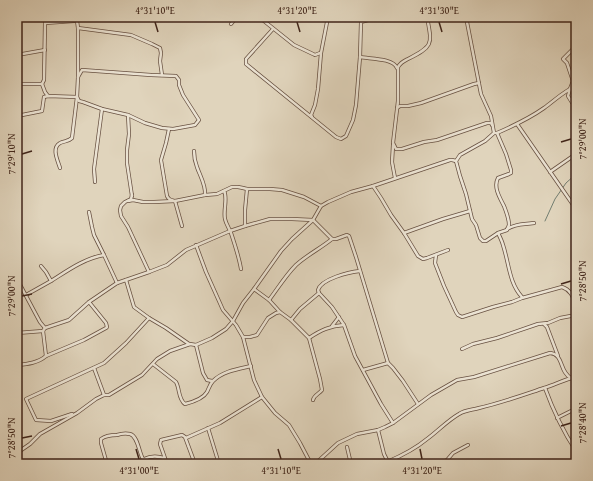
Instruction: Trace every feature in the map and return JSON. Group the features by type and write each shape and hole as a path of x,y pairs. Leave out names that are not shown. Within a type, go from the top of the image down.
{"street":[{"path":"45,17 44,80 42,84 48,96"},
{"path":"60,168 56,148 60,144 71,140 72,138 77,97 78,17"},
{"path":"231,24 237,17"},
{"path":"259,17 294,45 308,53 315,55 320,53"},
{"path":"312,118 311,115 315,105 318,89 320,53 329,17 358,20 390,17"},
{"path":"395,178 392,158 398,101 399,65 427,47 431,36 427,17"},
{"path":"466,17 481,94 491,116 495,133 506,154 511,170 511,173 498,178 496,183 509,223 507,230"},
{"path":"358,20 361,22 368,20"},
{"path":"45,24 77,21"},
{"path":"273,29 246,59 246,64 312,118 341,139 346,136 353,120 356,105 361,22"},
{"path":"78,28 131,35 160,48 162,75"},
{"path":"575,84 567,63 562,59 576,46"},
{"path":"17,55 45,50"},
{"path":"360,57 390,62 397,66 398,72"},
{"path":"77,97 79,101 102,109 128,115 145,123 162,128 168,129 195,124 199,120 184,95 179,85 179,80 176,76 82,70 78,77"},
{"path":"17,84 42,84"},
{"path":"397,108 421,103 474,84 480,84"},
{"path":"534,223 521,224 512,227 486,241 482,241 472,219 456,161 460,155 485,141 495,133 517,124 543,108 575,84"},
{"path":"575,84 570,89 568,96 576,109"},
{"path":"17,116 42,111 45,92"},
{"path":"44,97 77,97"},
{"path":"398,101 402,106"},
{"path":"95,182 94,169 102,109"},
{"path":"128,115 129,134 127,163 132,195 136,201"},
{"path":"393,143 396,149 402,149 424,142 437,140 487,123 491,123 493,125"},
{"path":"517,124 576,208"},
{"path":"168,129 161,160 167,196 171,200 175,201"},
{"path":"194,151 194,158 205,189 205,195"},
{"path":"550,172 576,154"},
{"path":"126,280 134,307 190,344 196,345 212,338 226,329 281,251 292,238 313,220 321,206 351,192 450,160 456,161"},
{"path":"373,186 421,258 427,258 448,250"},
{"path":"128,201 175,201 217,194 232,187 247,190 282,190 304,197 321,206"},
{"path":"245,226 247,190"},
{"path":"224,191 226,196 224,208 225,217 236,247 241,269"},
{"path":"132,195 131,199 121,206 121,216 134,238 149,272"},
{"path":"175,201 182,226"},
{"path":"404,233 470,211"},
{"path":"90,212 94,235 117,283"},
{"path":"17,333 44,329 69,320 89,302 117,283 166,265 186,250 196,245 230,231 261,221 276,219 313,220 332,239"},
{"path":"269,300 296,265 332,239 336,239 347,234 349,236 388,363 403,381 418,404"},
{"path":"498,234 503,244 512,281 522,298"},
{"path":"196,245 223,310 233,321 243,338 254,380 262,397 275,414 289,425 311,464"},
{"path":"26,296 75,266 104,255"},
{"path":"436,255 435,263 444,286 456,312 462,317 562,287 566,288 570,292 576,305"},
{"path":"41,266 51,281"},
{"path":"360,271 346,273 332,279 319,287 318,290 344,325 355,356 381,404 393,422"},
{"path":"17,279 44,329 46,356"},
{"path":"254,289 269,300 308,338 322,390 314,396 313,400"},
{"path":"291,320 300,309 319,293"},
{"path":"17,365 33,363 41,360 46,356 84,340 106,328 106,323 89,302"},
{"path":"243,338 256,335 268,318 280,312"},
{"path":"462,349 473,344 538,324 544,324 560,318 576,315"},
{"path":"332,326 339,317"},
{"path":"77,412 51,421 36,420 26,399 104,363 126,343 149,318"},
{"path":"544,324 547,327 564,373 570,378"},
{"path":"308,338 332,326 344,325"},
{"path":"17,453 30,444 40,434 104,395 109,395 142,375 157,359 170,351 190,344"},
{"path":"196,345 207,380 212,381"},
{"path":"315,464 320,462 338,443 357,434 378,430 393,422 431,395 457,380 474,377 550,353 555,354 559,359"},
{"path":"363,370 388,363"},
{"path":"153,364 176,382 180,398 185,404 203,397 212,381 225,373 251,366"},
{"path":"94,368 104,395"},
{"path":"378,430 388,463 412,450 428,439 450,420 465,411 546,388 576,377"},
{"path":"546,388 550,403 554,408 557,418 576,451"},
{"path":"186,438 220,423 262,397"},
{"path":"557,418 572,410 576,410"},
{"path":"208,428 219,464"},
{"path":"107,464 100,441 103,437 129,433 133,435 137,442 143,459"},
{"path":"166,464 160,444 161,440 182,435 186,438 195,464"},
{"path":"437,464 447,460 453,454 468,445"},
{"path":"347,447 351,464"},
{"path":"131,464 137,463 143,459 154,457 165,458"}],"waterway":[{"path":"545,221 555,199 566,183 576,174"}]}
